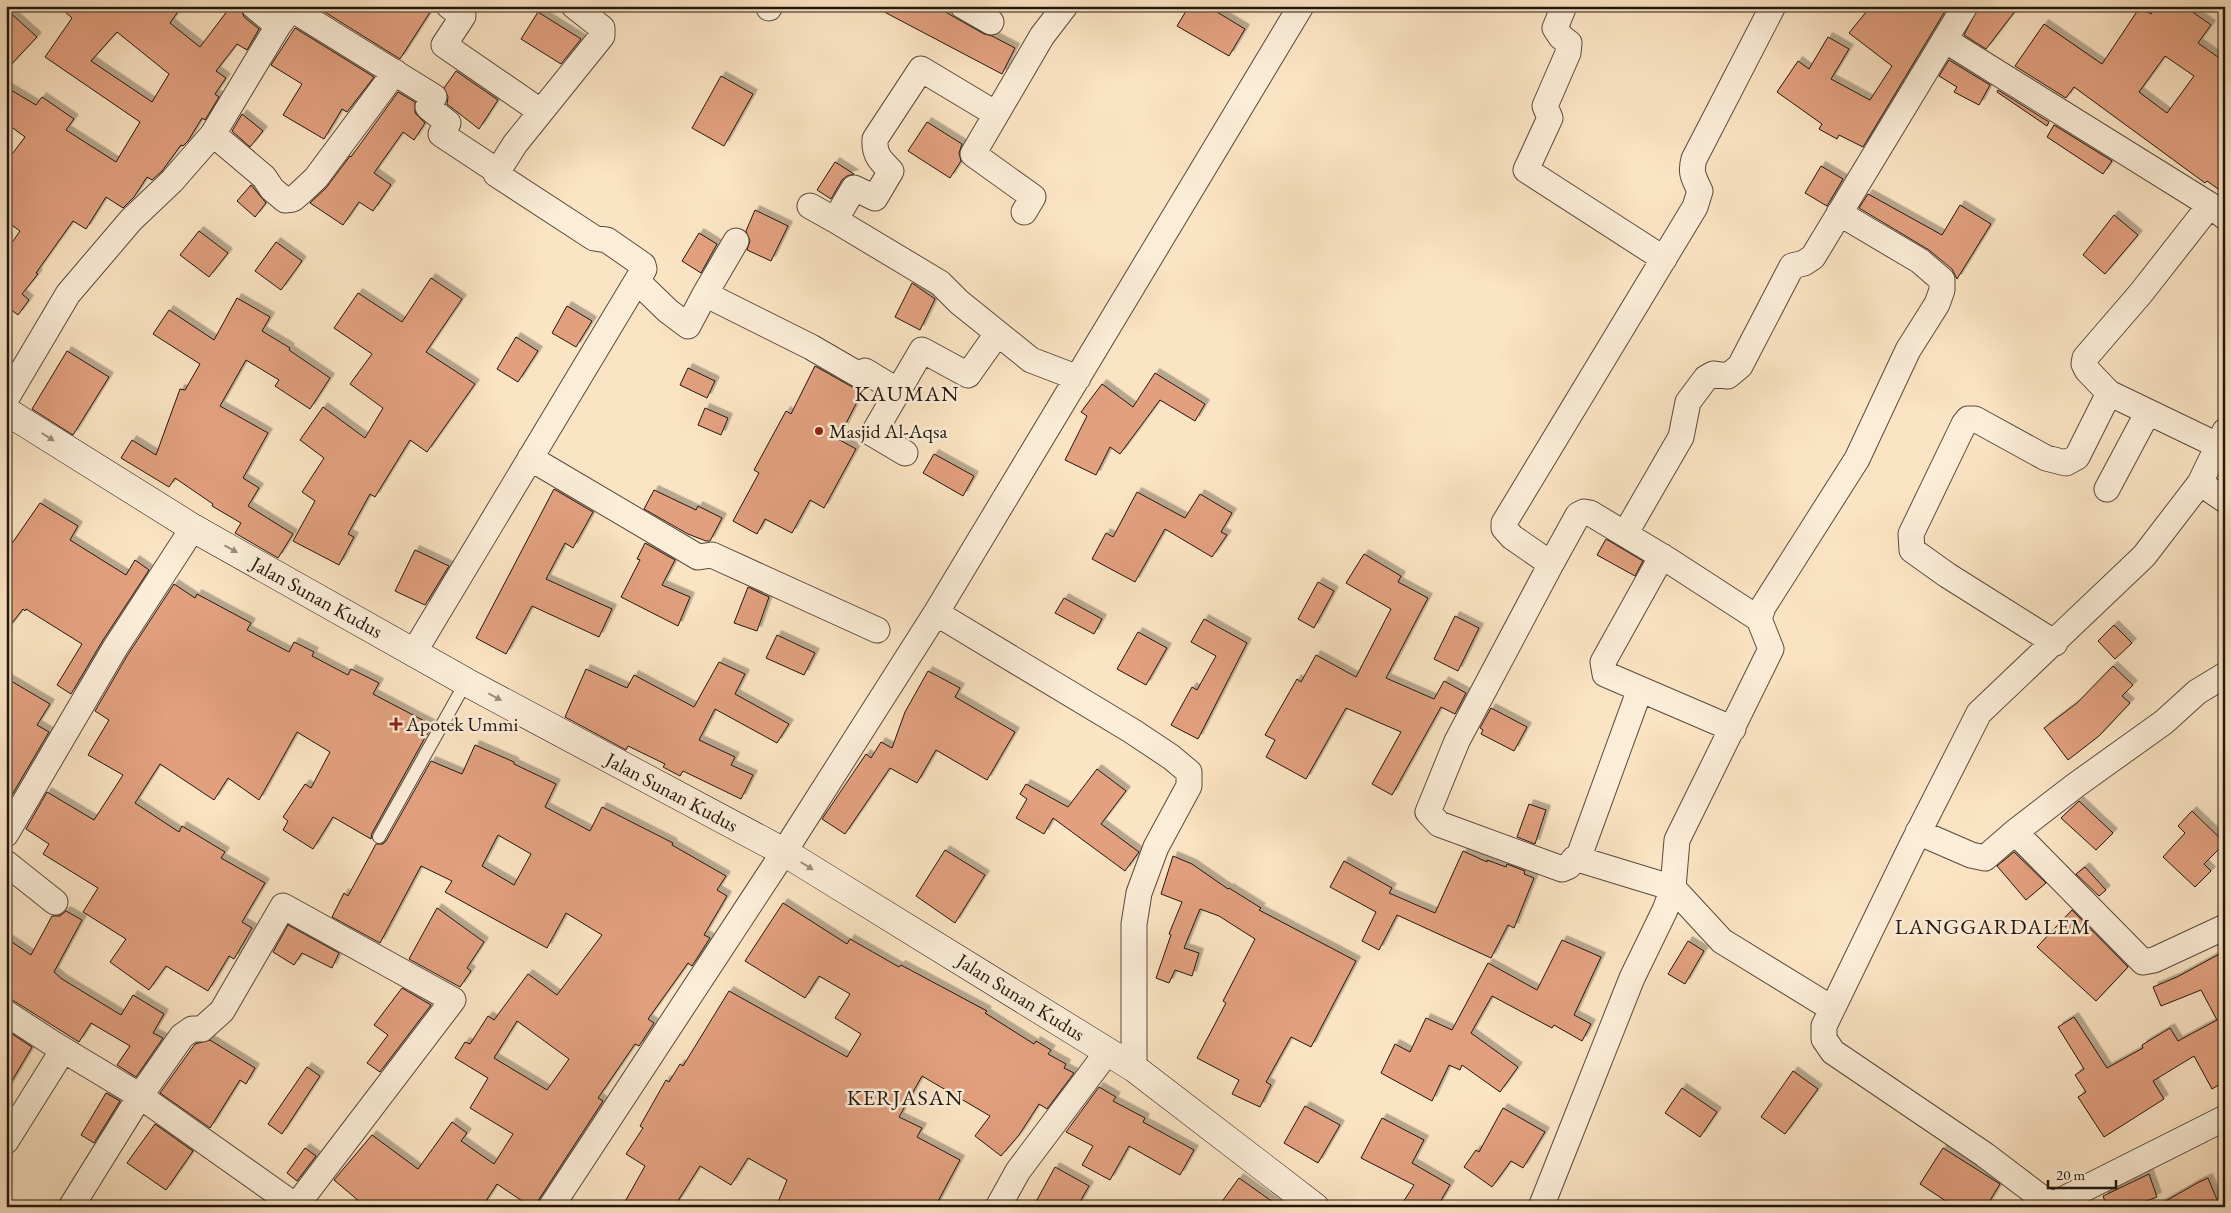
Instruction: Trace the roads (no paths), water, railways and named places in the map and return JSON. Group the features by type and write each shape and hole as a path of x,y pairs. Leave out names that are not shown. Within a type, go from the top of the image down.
{"main road":[{"name":"Jalan Sunan Kudus","path":"6,411 193,528 466,682 784,852 1134,1068 1316,1207"}],"street":[{"path":"254,6 278,26"},
{"path":"449,6 463,16 444,45 540,111"},
{"path":"497,172 515,144 603,32 598,23 574,6"},
{"path":"963,6 992,22"},
{"path":"1024,212 1033,197 973,154 1042,36 1065,6"},
{"path":"551,1207 784,852 936,613 1301,6"},
{"path":"1564,6 1555,28 1561,37 1569,43 1568,53 1545,106 1550,118 1526,170 1664,259"},
{"path":"1551,564 1512,537 1504,528 1504,523 1696,207 1700,191 1692,176 1694,159 1773,6"},
{"path":"1625,534 1681,437 1688,402 1706,378 1713,374 1728,376 1740,366 1792,266 1804,263 1813,257 1965,6"},
{"path":"6,399 68,294 131,220 172,181 213,134 278,26 290,10 300,14 395,72 434,97 428,107 448,123 441,134 497,172 497,176 594,238 607,240 643,265 644,269 638,282 414,652"},
{"path":"1945,40 2218,211 2141,294 2085,358 2084,364 2087,370 2109,393 2148,412 2221,438 2200,483 2144,556 2055,643 1979,713 1831,1008 1824,1026 1824,1039 1833,1052 1985,1155 2050,1206 2225,1118"},
{"path":"835,220 854,188 876,198 891,171 874,150 875,139 921,69 996,114"},
{"path":"213,134 264,177 272,189 285,200 293,199 316,178 395,72"},
{"path":"810,206 940,283 997,334 1030,360 1078,378"},
{"path":"1759,619 1763,607 1858,459 1908,350 1937,304 1942,290 1942,280 1920,261 1839,212"},
{"path":"638,282 668,311 688,326 736,241"},
{"path":"705,294 811,347 861,376 865,371 898,391"},
{"path":"906,453 874,434 922,350 968,375 997,334"},
{"path":"2055,643 1947,575 1912,550 1911,534 1968,419 1975,419 2046,458 2066,463 2077,457 2109,393"},
{"path":"2107,489 2148,412"},
{"path":"530,458 698,556 712,555 877,630"},
{"path":"2200,483 2225,500"},
{"path":"1541,1207 1555,1177 1602,1051 1632,978 1673,888 1677,840 1771,649 1759,619 1662,556 1590,513 1584,512 1578,516 1551,564 1457,741 1428,812 1439,824 1562,869 1569,866 1574,859 1578,859 1673,888 1722,941 1831,1008"},
{"path":"6,834 114,648 193,528"},
{"path":"1662,556 1603,662 1605,674 1733,729"},
{"path":"936,613 1132,731 1171,757 1189,772 1189,786 1156,847 1139,893 1134,924 1134,1068"},
{"path":"1918,832 1972,856 1985,858 2015,832 2076,785 2164,722 2196,692 2225,675"},
{"path":"1578,859 1640,689"},
{"path":"2015,832 2143,962 2154,960 2225,927"},
{"path":"6,862 55,902"},
{"path":"6,1012 63,1050 140,1096 284,1203 453,1000 283,906 222,1011 202,1029 192,1029 182,1036 140,1096 71,1207"},
{"path":"6,1141 63,1050"},
{"path":"998,1207 1018,1171 1108,1051"}],"lane":[{"path":"379,837 466,682"}],"place":[{"name":"Masjid Al-Aqsa","path":"819,431"},
{"name":"Apotek Ummi","path":"396,724"}],"district":[{"name":"KAUMAN","path":"907,393"},
{"name":"LANGGARDALEM","path":"1993,926"},
{"name":"KERJASAN","path":"905,1097"}]}
